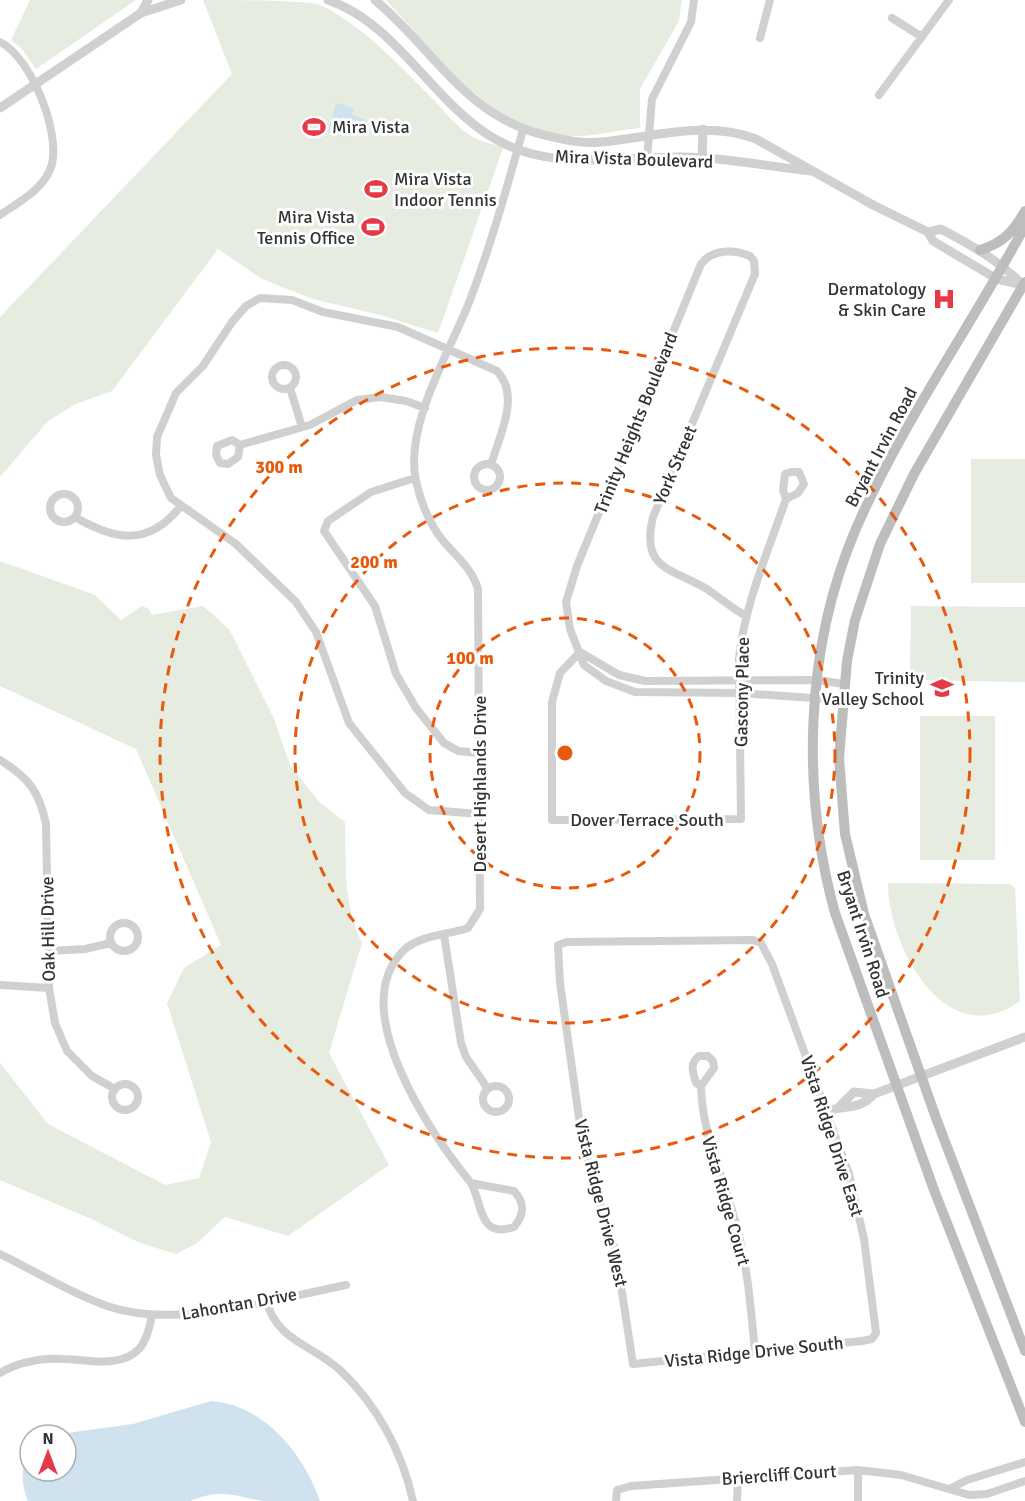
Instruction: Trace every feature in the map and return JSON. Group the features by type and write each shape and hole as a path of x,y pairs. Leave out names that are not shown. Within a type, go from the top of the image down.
{"main road":[{"path":"980,250 993,246 1013,233 1025,211"},
{"name":"Bryant Irvin Road","path":"1025,226 997,279 891,457 855,531 837,586 817,680 815,792 826,879 896,1086 1025,1422"},
{"name":"Bryant Irvin Road","path":"1024,283 892,515 879,544 855,620 844,684 841,794 852,872 864,914 1025,1351"}],"street":[{"path":"141,13 148,0"},
{"path":"0,108 141,13 181,0"},
{"name":"Mira Vista Boulevard","path":"328,0 369,21 454,109 489,135 518,149 576,160 702,159 816,172"},
{"name":"Mira Vista Boulevard","path":"375,0 461,89 489,113 523,130 573,143 602,142 703,129 723,129 748,136 816,172 873,206 928,232 933,241 997,279 1024,283"},
{"path":"647,158 652,99 691,22 694,0"},
{"path":"760,38 771,0"},
{"path":"879,95 949,0"},
{"path":"892,18 922,37"},
{"path":"0,42 21,58 50,123 53,142 52,164 40,184 27,197 0,215"},
{"path":"702,159 703,129"},
{"name":"Desert Highlands Drive","path":"471,1183 514,1191 521,1199 523,1211 514,1227 505,1230 493,1228 484,1221 480,1212 479,1197 471,1183 425,1120 397,1061 388,1035 384,1012 389,976 395,962 405,950 417,941 468,928 480,909 478,590 471,571 430,522 415,478 413,446 447,349 470,300 523,130"},
{"name":"Mira Vista Boulevard","path":"928,232 941,229 980,250 1024,283"},
{"name":"Trinity Heights Boulevard","path":"755,274 754,261 743,253 713,253 701,264 568,589 567,616 584,665 606,681 635,692 740,693 816,696 842,700"},
{"name":"York Street","path":"746,616 707,590 665,570 657,560 650,539 653,517 755,274"},
{"path":"480,814 429,810 405,793 349,723 316,632 296,602 236,544 180,507 171,498 160,475 156,455 157,437 176,393 203,366 232,322 246,306 260,298 292,300 323,312 398,327 490,366 506,382 507,407 491,465"},
{"path":"290,388 302,427"},
{"path":"240,445 302,427 357,400 394,399 425,408"},
{"path":"415,478 371,492 328,521 324,531 375,606 396,674 416,708 444,743 458,751 480,753"},
{"name":"Gascony Place","path":"741,819 739,658 746,616 786,500"},
{"path":"75,517 99,531 128,536 158,527 180,507"},
{"path":"580,652 619,675 633,679 817,680 844,684"},
{"name":"Dover Terrace South","path":"580,652 560,673 552,702 552,820 741,819"},
{"name":"Oak Hill Drive","path":"0,760 27,779 42,805 46,824 49,988 55,1023 67,1051 92,1076 115,1089"},
{"path":"444,935 461,1043 466,1057 488,1089"},
{"name":"Vista Ridge Drive West","path":"633,1364 616,1253 591,1174 573,1081 560,983 558,945 567,942 753,940 761,943"},
{"path":"49,951 85,949 111,943"},
{"name":"Vista Ridge Drive East","path":"761,943 772,964 827,1111 859,1211 870,1279 875,1337"},
{"path":"0,985 49,988"},
{"path":"827,1111 840,1106 860,1106 874,1094 1025,1037"},
{"name":"Vista Ridge Court","path":"701,1086 707,1135 729,1197 742,1250 755,1352"},
{"path":"840,1106 854,1092 874,1094"},
{"name":"Lahontan Drive","path":"0,1254 107,1306 152,1315 217,1311 346,1285"},
{"path":"266,1300 271,1317 284,1332 338,1368 378,1413 391,1439 412,1501"},
{"path":"0,1373 11,1366 37,1360 123,1360 139,1349 148,1332 152,1315"},
{"name":"Vista Ridge Drive South","path":"633,1364 862,1341 875,1337"},
{"path":"951,1488 967,1480 1025,1462"},
{"path":"858,1470 858,1501"},
{"name":"Briercliff Court","path":"616,1501 617,1490 631,1486 858,1470 901,1475 932,1486 951,1488 969,1495 1025,1481"},
{"path":"990,1474 996,1490"},
{"path":"737,1501 738,1478"}],"shaded area":[{"path":"30,0 136,0 36,69 21,48 11,40"},
{"path":"203,0 306,3 317,4 332,11 362,32 392,58 467,133 503,148 438,333 380,315 313,299 262,279 218,249 112,391 76,404 48,421 0,477 0,317 232,74"},
{"path":"386,0 682,0 679,21 640,89 640,128 576,136 546,132 518,122 493,107 447,67"},
{"path":"971,459 1025,459 1025,583 971,583"},
{"path":"0,561 95,595 121,620 142,606 149,609 152,615 203,606 229,629 274,719 290,765 319,802 345,822 346,868 351,914 362,943 329,1053 389,1165 288,1236 225,1217 197,1243 176,1254 140,1243 89,1218 0,1180 0,1063 48,1124 165,1185 199,1178 211,1142 167,1003 184,968 221,945 136,749 0,686"},
{"path":"911,606 1025,607 1025,682 910,680"},
{"path":"920,716 995,716 995,860 920,860"},
{"path":"888,883 1010,884 1015,888 1020,1001 993,1014 968,1014 945,1004 926,986 910,962 898,935"}],"water":[{"path":"336,103 354,108 352,115 367,120 363,136 346,131 345,137 328,132"},
{"path":"211,1401 230,1404 248,1412 279,1434 303,1466 320,1501 263,1501 219,1494 190,1501 28,1501 24,1483 78,1483 78,1431 133,1424"}],"place":[{"name":"Mira Vista","path":"314,127"},
{"name":"Mira Vista Indoor Tennis","path":"376,189"},
{"name":"Mira Vista Tennis Office","path":"373,227"},
{"name":"Dermatology & Skin Care","path":"944,299"},
{"name":"Trinity Valley School","path":"942,688"}]}
